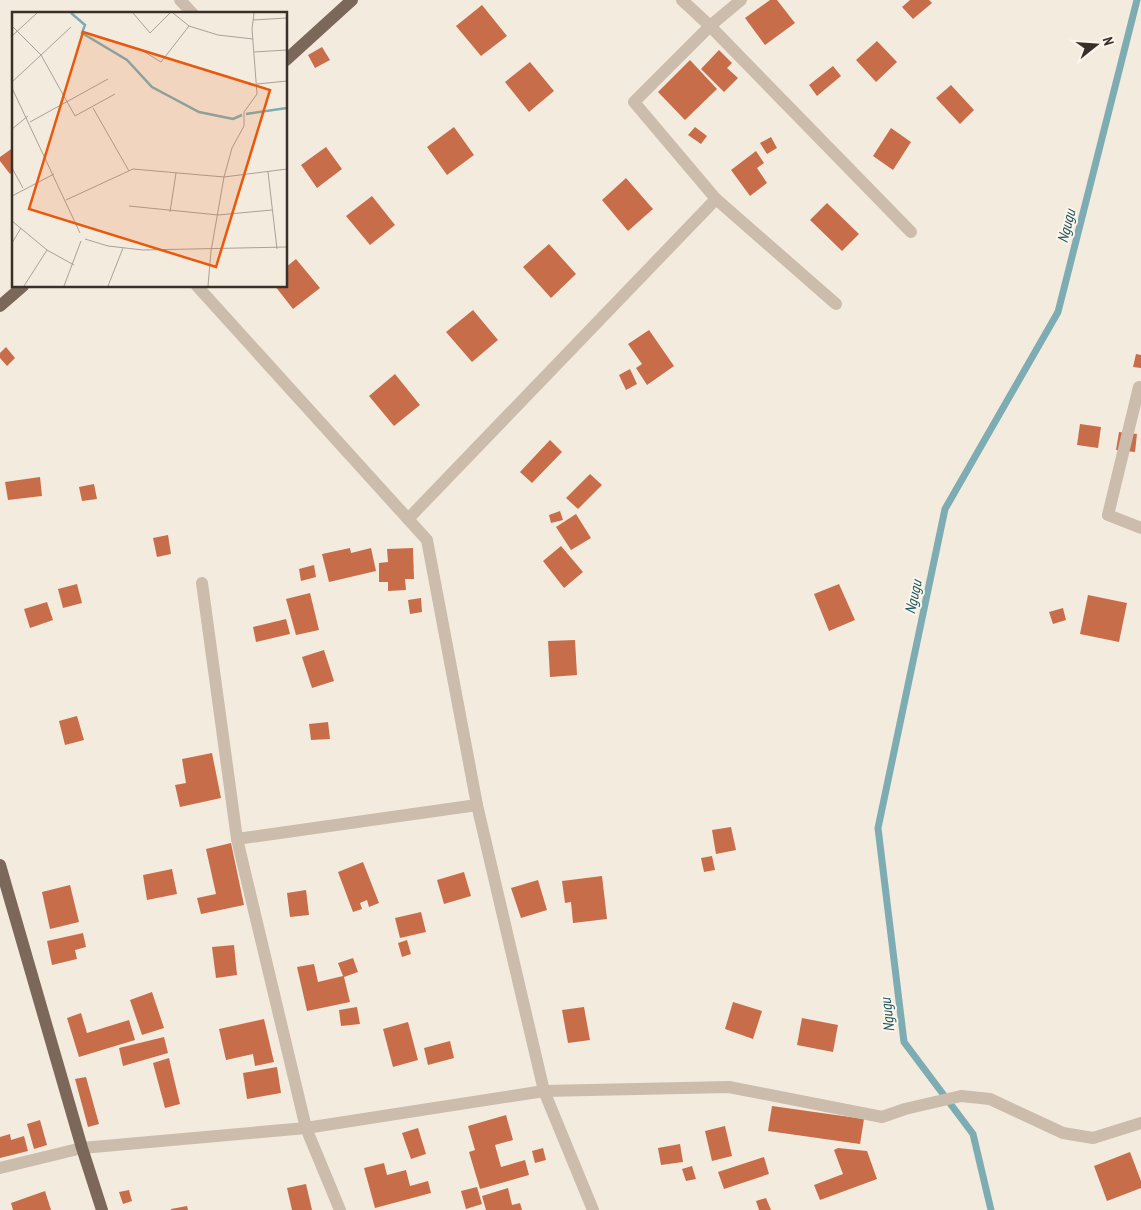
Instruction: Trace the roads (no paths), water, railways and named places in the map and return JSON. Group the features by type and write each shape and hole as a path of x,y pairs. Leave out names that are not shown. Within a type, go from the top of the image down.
{"main road":[{"path":"288,58 352,0"},
{"path":"0,306 20,288"},
{"path":"0,865 82,1148 102,1210"}],"street":[{"path":"180,0 191,12"},
{"path":"682,0 710,26 911,232"},
{"path":"741,0 710,26 634,102 716,199 836,304"},
{"path":"408,519 716,199"},
{"path":"198,288 427,540 477,804 544,1091 594,1210"},
{"path":"1140,387 1108,515 1141,528"},
{"path":"202,583 236,839 306,1128 340,1210"},
{"path":"236,839 477,804"},
{"path":"0,1168 82,1148 306,1128 544,1091 729,1087 882,1117 906,1109 961,1096 990,1100 1063,1133 1093,1138 1141,1123"}],"waterway":[{"name":"Ngugu","path":"991,1210 973,1134 904,1042 878,828 945,509 1058,312 1137,0"}]}
